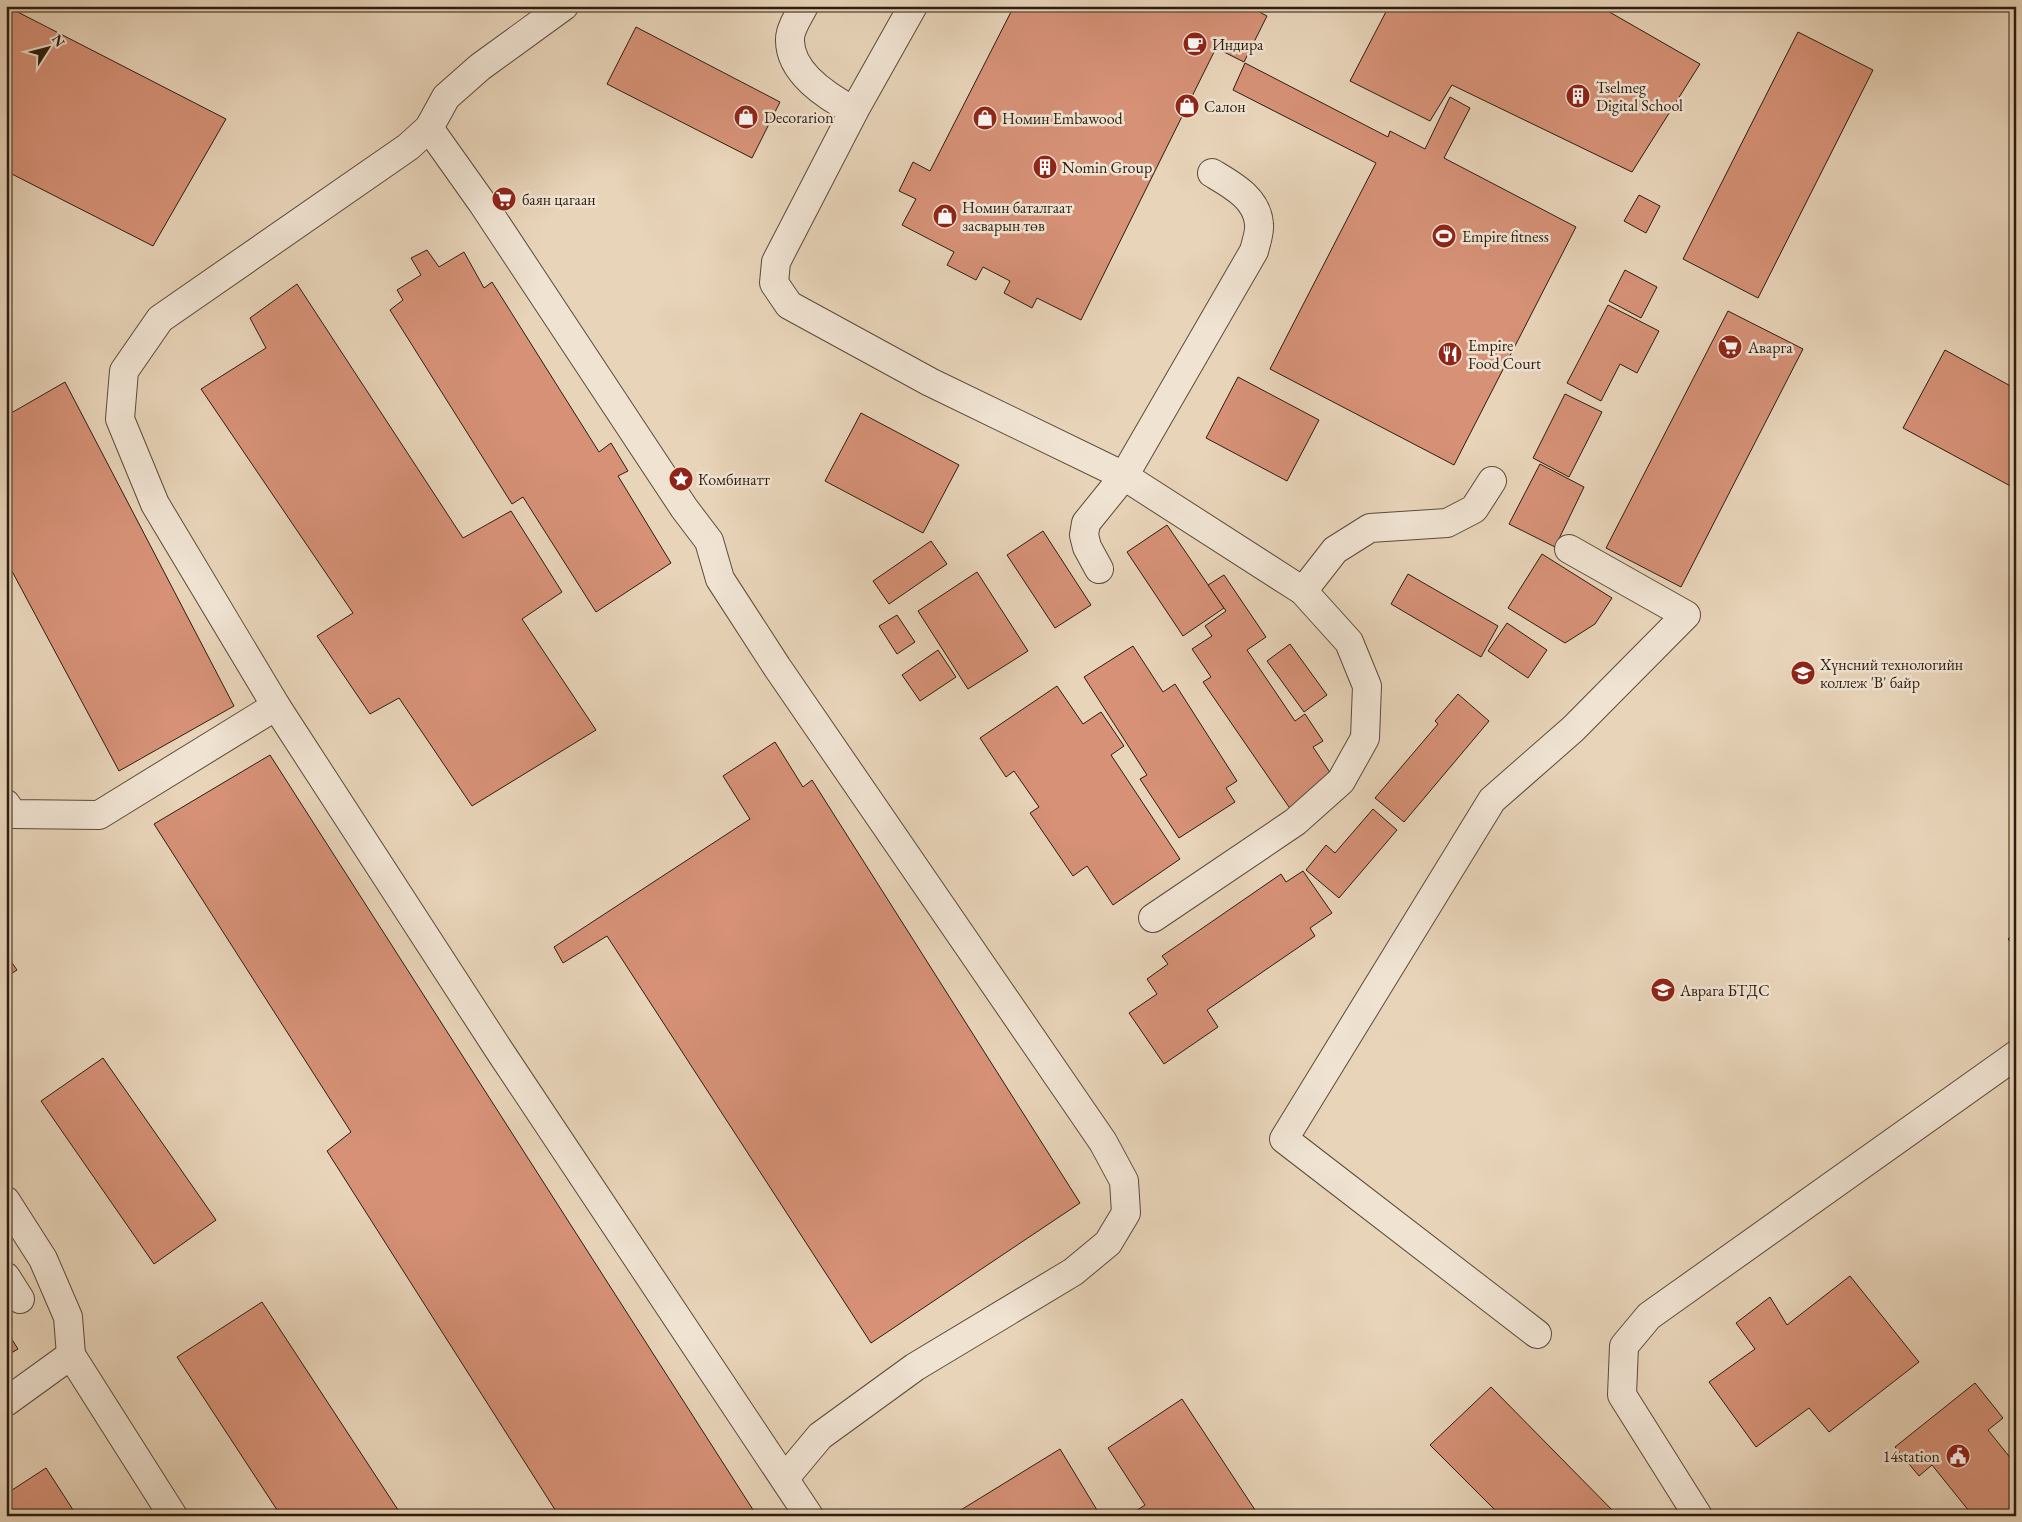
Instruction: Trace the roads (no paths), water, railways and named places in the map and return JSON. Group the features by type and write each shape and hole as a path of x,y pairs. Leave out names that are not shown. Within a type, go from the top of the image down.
{"street":[{"path":"564,6 480,67 446,97 429,128 408,146 160,319 124,371 120,419 155,504 276,706 499,1050 809,1516"},
{"path":"804,6 790,37 792,54 806,76 825,95 854,111"},
{"path":"913,6 854,111 776,262 774,283 789,305 930,382 1124,476 1303,591 1349,642 1367,686 1365,738 1341,781 1295,822 1153,918"},
{"path":"429,128 483,204 684,508 709,541 720,579 776,667 1103,1142 1124,1181 1126,1214 1108,1243 1073,1272 915,1368 820,1436 785,1478"},
{"path":"1099,569 1087,547 1084,535 1086,523 1124,476 1254,251 1260,224 1253,205 1238,189 1212,173"},
{"path":"1303,591 1335,550 1370,528 1447,523 1474,509 1492,481"},
{"path":"1537,1334 1284,1139 1492,800 1573,729 1686,615 1569,549"},
{"path":"6,804 13,814 99,815 276,706"},
{"path":"1698,1516 1622,1394 1624,1346 1649,1316 2016,1055"},
{"path":"6,1201 43,1259 68,1317 71,1356 173,1516"},
{"path":"6,1402 71,1356"}],"place":[{"name":"Индира","path":"1195,44"},
{"name":"Tselmeg Digital School","path":"1578,96"},
{"name":"Салон","path":"1187,106"},
{"name":"Decorarion","path":"746,117"},
{"name":"Номин Embawood","path":"985,118"},
{"name":"Nomin Group","path":"1045,167"},
{"name":"баян цагаан","path":"504,199"},
{"name":"Номин баталгаат засварын төв","path":"945,216"},
{"name":"Empire fitness","path":"1444,236"},
{"name":"Аварга","path":"1730,347"},
{"name":"Empire Food Court","path":"1450,354"},
{"name":"Комбинатт","path":"681,479"},
{"name":"Хүнсний технологийн коллеж 'B' байр","path":"1803,673"},
{"name":"Аврага БТДС","path":"1663,990"},
{"name":"14station","path":"1958,1456"}]}
